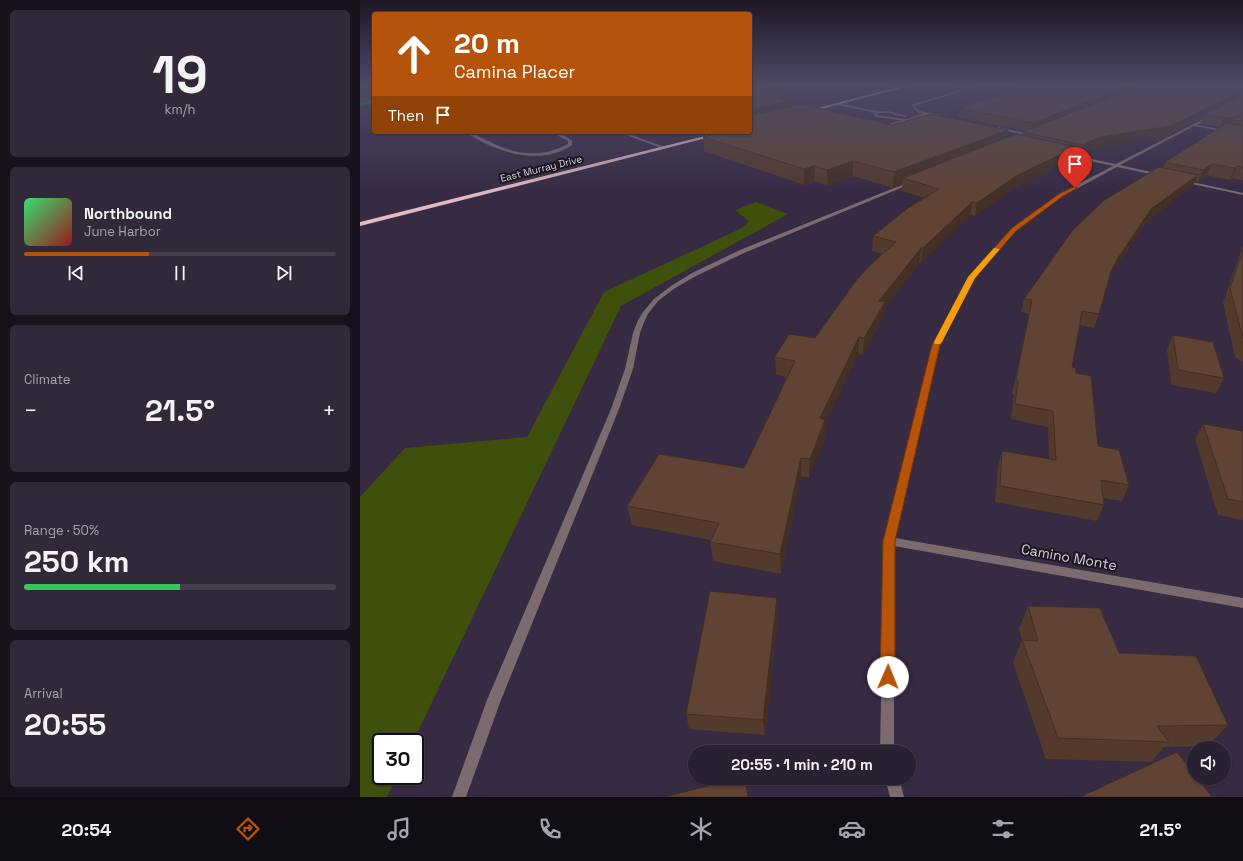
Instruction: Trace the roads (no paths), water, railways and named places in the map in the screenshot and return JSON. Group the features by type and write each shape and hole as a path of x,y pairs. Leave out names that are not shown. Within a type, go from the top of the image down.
{"highway":[{"name":"East Murray Drive","path":"360,224 719,134"}],"street":[{"path":"883,127 900,121"},
{"path":"915,121 922,123"},
{"path":"887,745 889,541 936,345 972,277 1014,229 1061,195 1202,121"},
{"path":"1193,126 1243,134"},
{"path":"994,128 1034,134 1018,140"},
{"path":"472,134 510,152 520,154 549,152 563,149 570,145 570,141 558,134"},
{"path":"626,134 665,148"},
{"path":"1057,153 1161,176"},
{"path":"1176,179 1243,194"},
{"path":"459,797 494,700 615,409 629,369 638,330 645,313 658,298 707,268 918,180"},
{"name":"Camino Monte","path":"889,541 1243,603"},
{"path":"894,785 897,797"}]}
